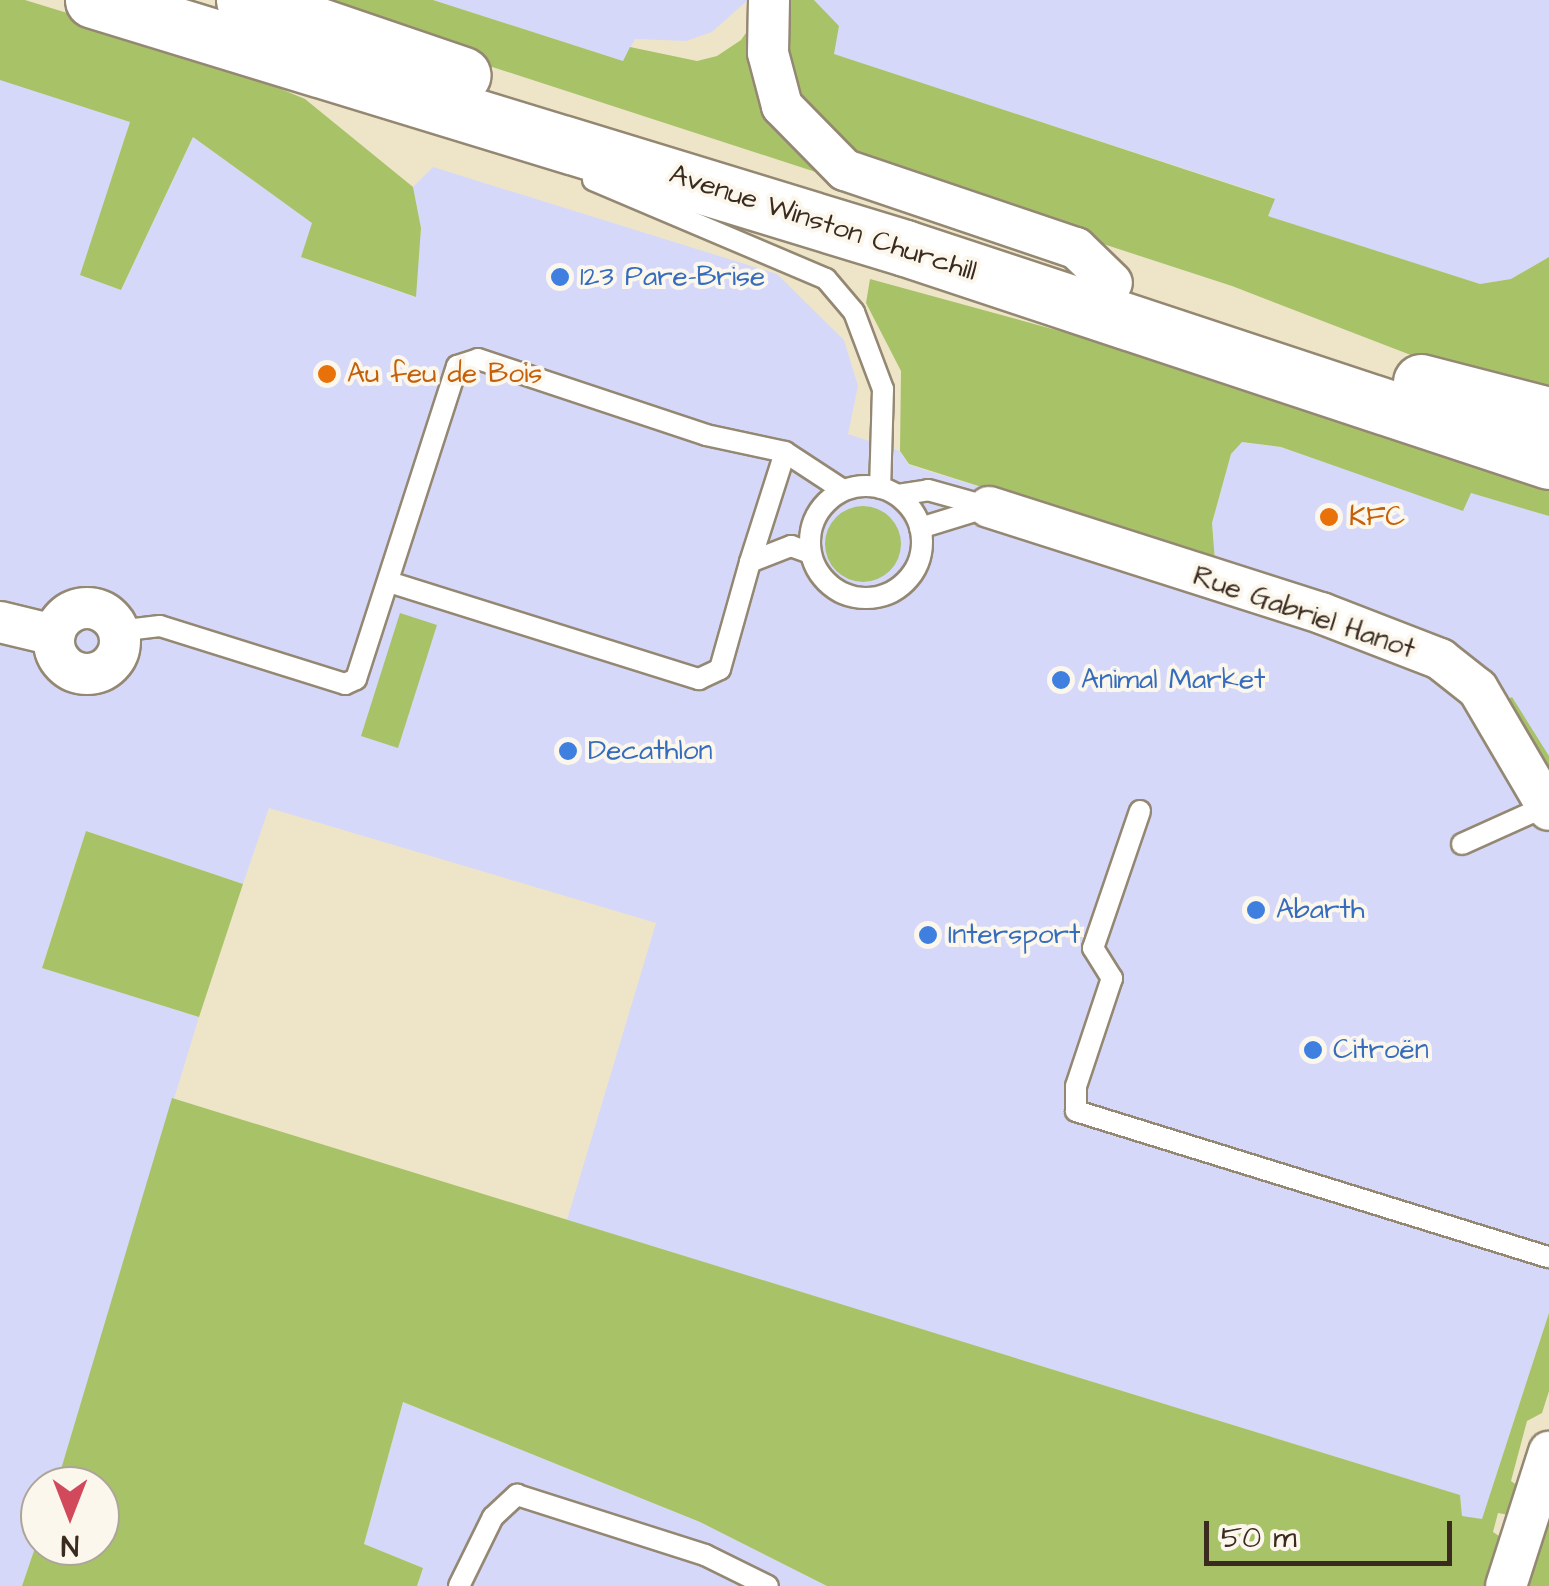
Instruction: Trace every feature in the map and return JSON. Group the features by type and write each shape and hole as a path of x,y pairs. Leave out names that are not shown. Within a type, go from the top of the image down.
{"main road":[{"name":"Avenue Winston Churchill","path":"93,0 474,113 1549,462"},
{"name":"Avenue Winston Churchill","path":"244,0 1317,350 1549,416"}],"street":[{"path":"769,0 768,53 782,106 845,170 1076,248 1112,283"},
{"name":"Rue Gabriel Hanot","path":"988,507 1321,613 1440,660 1478,688 1548,808"},
{"path":"0,622 54,635 64,616 85,607 106,613 118,631"},
{"path":"1506,1586 1549,1452"}],"lane":[{"path":"474,113 571,172 826,280 854,312 883,389 889,491 920,528 917,565 907,581 877,597 832,588 810,553 791,546 750,562"},
{"path":"118,631 160,626 345,684 356,679 457,366 478,359 706,435 785,452 843,490 889,491"},
{"path":"389,582 699,679 720,669 785,452"},
{"path":"810,553 816,516 843,490"},
{"name":"Rue Gabriel Hanot","path":"889,491 928,490 988,507"},
{"path":"920,528 988,507"},
{"path":"1462,844 1548,808"},
{"path":"1140,811 1093,948 1112,978 1076,1086 1076,1111 1549,1257"},
{"path":"460,1586 493,1517 517,1495 705,1555 768,1586"}],"shaded area":[{"path":"433,0 748,0 712,32 686,41 635,39 623,61"},
{"path":"814,0 1549,0 1549,257 1511,279 1480,284 1267,216 1274,198 833,54 839,26"},
{"path":"0,79 130,122 81,275 121,290 193,137 313,223 301,257 415,297 421,228 413,187 433,167 777,274 844,340 858,386 848,434 900,451 909,465 1215,559 1212,523 1231,454 1242,442 1281,447 1464,510 1470,492 1549,516 1549,1313 1482,1520 1462,1517 1460,1495 567,1220 656,923 269,808 243,884 86,831 42,967 199,1017 62,1466 20,1466 20,1566 29,1566 22,1586 0,1586"},
{"path":"403,1402 700,1522 827,1586 417,1586 423,1568 364,1544"}],"green space":[{"path":"0,0 25,0 188,50 305,99 413,187 421,228 416,297 301,257 312,223 193,137 121,290 80,275 130,122 0,80"},
{"path":"286,0 433,0 623,61 630,47 697,61 717,56 741,40 758,16 831,177"},
{"path":"782,0 814,0 839,26 834,54 1275,199 1268,216 1480,284 1511,279 1549,257 1549,399 1499,389 1232,286 864,166 804,112 783,67"},
{"path":"870,279 1158,358 1549,487 1549,516 1471,493 1463,511 1281,447 1242,442 1231,454 1212,523 1215,561 909,464 900,451 901,371 866,303"},
{"path":"863,506 890,517 901,544 890,571 863,582 836,571 825,544 836,517"},
{"path":"400,613 437,625 398,748 361,736"},
{"path":"1512,697 1549,756 1549,773 1505,701"},
{"path":"86,831 243,884 199,1017 42,968"},
{"path":"172,1098 1460,1495 1462,1516 1482,1519 1549,1313 1549,1391 1542,1413 1527,1421 1511,1481 1518,1486 1509,1515 1498,1513 1493,1532 1499,1536 1486,1586 827,1586 700,1522 403,1402 364,1544 423,1568 417,1586 22,1586 29,1566 120,1566 120,1466 62,1466"},
{"path":"1549,1506 1549,1586 1523,1586"}],"place":[{"name":"123 Pare-Brise","path":"560,277"},
{"name":"Au feu de Bois","path":"327,374"},
{"name":"KFC","path":"1329,517"},
{"name":"Animal Market","path":"1061,680"},
{"name":"Decathlon","path":"568,751"},
{"name":"Abarth","path":"1256,910"},
{"name":"Intersport","path":"928,935"},
{"name":"Citroën","path":"1313,1050"}]}
